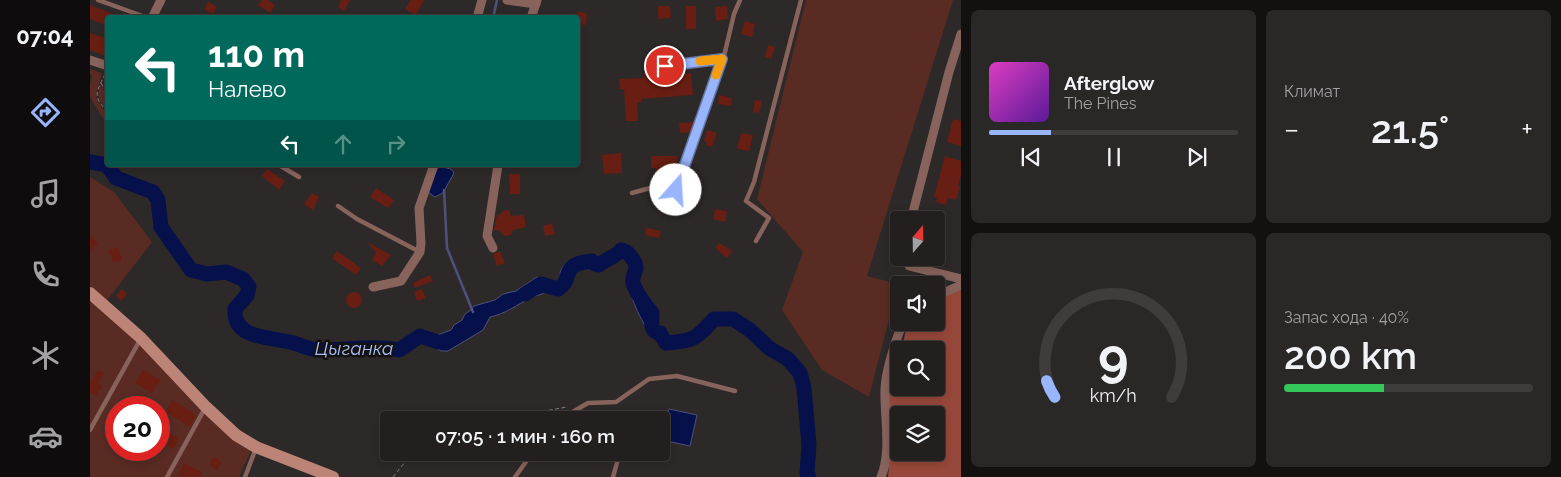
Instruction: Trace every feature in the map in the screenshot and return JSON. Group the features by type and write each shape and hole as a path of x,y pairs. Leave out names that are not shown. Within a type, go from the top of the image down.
{"street":[{"path":"152,15 160,0"},
{"path":"478,15 482,0"},
{"path":"507,0 537,2 533,15"},
{"path":"913,211 949,72 961,34"},
{"path":"90,60 105,69"},
{"path":"373,287 401,281 420,252 422,243 419,208 433,167"},
{"path":"494,248 488,236 498,167"},
{"path":"909,266 961,279"},
{"path":"945,292 961,285"},
{"path":"90,293 141,338 206,407 236,435 256,447 333,477"},
{"path":"881,477 886,452 885,387 900,331"}],"lane":[{"path":"98,0 141,15"},
{"path":"632,193 650,188 676,190 722,59 734,14 740,0"},
{"path":"756,241 769,218 746,201 754,182 802,0"},
{"path":"646,68 722,59"},
{"path":"282,167 299,177"},
{"path":"338,206 357,219 420,252"},
{"path":"90,430 141,338"},
{"path":"575,411 588,403 616,402 650,379 677,376 735,391"},
{"path":"167,477 206,407"},
{"path":"245,477 256,447"},
{"path":"515,477 527,461"},
{"path":"613,477 618,461"}],"path":[{"path":"105,72 96,96 99,103 105,109"},
{"path":"101,82 105,89"},
{"path":"544,411 570,406"},
{"path":"393,477 405,461"}],"shaded area":[{"path":"806,0 953,0 867,276 890,282 890,315 869,397 822,370 782,310 803,252 757,199"},
{"path":"90,69 102,73 96,95 105,111 105,122 90,97 92,76"},
{"path":"100,84 105,92 105,108 99,98"},
{"path":"438,167 451,169 454,173 443,193 435,197 428,192"},
{"path":"90,177 114,192 152,242 102,307 254,444 239,477 90,477"},
{"path":"578,259 580,269 569,278 562,276 560,273 564,265"},
{"path":"537,277 545,292 506,312 490,317 483,330 448,351 441,351 420,336 423,334 431,339 451,330 474,306 495,300 503,294 516,291"},
{"path":"629,283 634,284 652,308 657,323 654,336 646,327 638,312"},
{"path":"961,290 961,477 888,477 890,454 890,461 945,461 945,406 890,406 890,437 885,414 890,381 890,396 945,396 945,341 904,341 905,331 945,331 945,295"},
{"path":"669,409 697,415 690,446 670,442"}],"building":[{"path":"262,0 267,0 275,5 270,13 258,5"},
{"path":"341,0 350,0 344,11 338,7"},
{"path":"411,0 424,0 416,15 405,9"},
{"path":"208,2 217,7 213,14 204,9"},
{"path":"90,5 116,15 105,15 105,25 90,19"},
{"path":"658,6 670,6 671,18 658,19"},
{"path":"686,6 696,6 696,29 686,29"},
{"path":"727,6 728,19 716,21 715,7"},
{"path":"578,12 587,13 586,25 580,24 580,15 578,15"},
{"path":"745,21 755,24 752,37 741,34"},
{"path":"90,33 105,38 105,56 90,50"},
{"path":"768,45 775,47 771,59 765,57"},
{"path":"665,71 665,76 691,73 693,95 641,99 642,102 637,103 638,121 626,121 624,89 620,89 619,79 644,78 644,72"},
{"path":"719,95 732,98 731,106 718,104"},
{"path":"755,100 762,101 759,113 753,112"},
{"path":"953,119 961,121 961,146 947,142"},
{"path":"693,122 692,132 680,133 679,123"},
{"path":"707,130 717,133 712,147 706,145 707,142 704,141"},
{"path":"741,133 753,135 749,151 737,149"},
{"path":"621,153 622,173 604,174 602,155"},
{"path":"651,156 677,156 677,169 664,169 664,172 656,172 656,168 651,168"},
{"path":"945,156 961,161 961,175 958,186 960,187 956,200 948,198 946,205 936,202 937,198 934,197"},
{"path":"267,169 285,181 279,190 262,176"},
{"path":"509,174 520,174 520,194 510,194"},
{"path":"376,188 394,200 388,208 370,197"},
{"path":"312,193 319,197 313,210 304,204"},
{"path":"715,209 727,211 725,222 713,219"},
{"path":"509,210 511,216 524,215 526,227 513,230 511,235 504,236 499,230 494,230 497,215"},
{"path":"552,223 555,234 545,236 543,226"},
{"path":"646,228 661,231 659,238 645,235"},
{"path":"90,235 98,243 90,251"},
{"path":"367,242 391,255 382,266 372,260 376,253"},
{"path":"719,243 732,251 727,258 715,248"},
{"path":"118,247 122,260 113,262 109,250"},
{"path":"337,251 361,268 356,275 332,258"},
{"path":"500,251 505,263 497,266 493,254"},
{"path":"430,275 433,281 415,288 413,283"},
{"path":"122,289 127,294 121,301 116,296"},
{"path":"422,289 426,298 417,301 414,292"},
{"path":"354,292 362,300 354,308 346,300"},
{"path":"98,370 104,373 98,384 102,386 96,396 90,392 90,379 92,380"},
{"path":"143,370 160,380 152,393 135,383"},
{"path":"173,400 196,415 190,427 170,414 170,404"},
{"path":"170,434 179,438 174,449 170,447"},
{"path":"213,457 222,462 217,470 209,465"},
{"path":"184,463 202,472 199,477 182,477 178,475"}],"waterway":[{"path":"494,15 497,0"},
{"name":"Цыганка","path":"90,162 105,165"},
{"name":"Цыганка","path":"108,167 116,178 153,192 158,200 161,227 191,270 207,274 226,272 243,279 249,287 247,295 235,309 236,319 246,331 254,335 319,350 369,348 399,350 420,336 438,342"},
{"path":"444,190 447,248 473,312"},
{"name":"Цыганка","path":"525,294 541,284 558,289 566,281 569,272 575,265 592,261 599,265 621,250 629,254 634,262 636,267 633,277 634,287 652,313 654,331 660,333 666,343 694,338 714,319 733,319 750,330 769,348 788,359 800,373 804,388 809,445 807,473 809,477"}],"slow traffic":[{"path":"700,61 722,59 716,75"}],"route":[{"path":"665,66 722,59 676,190"}]}
